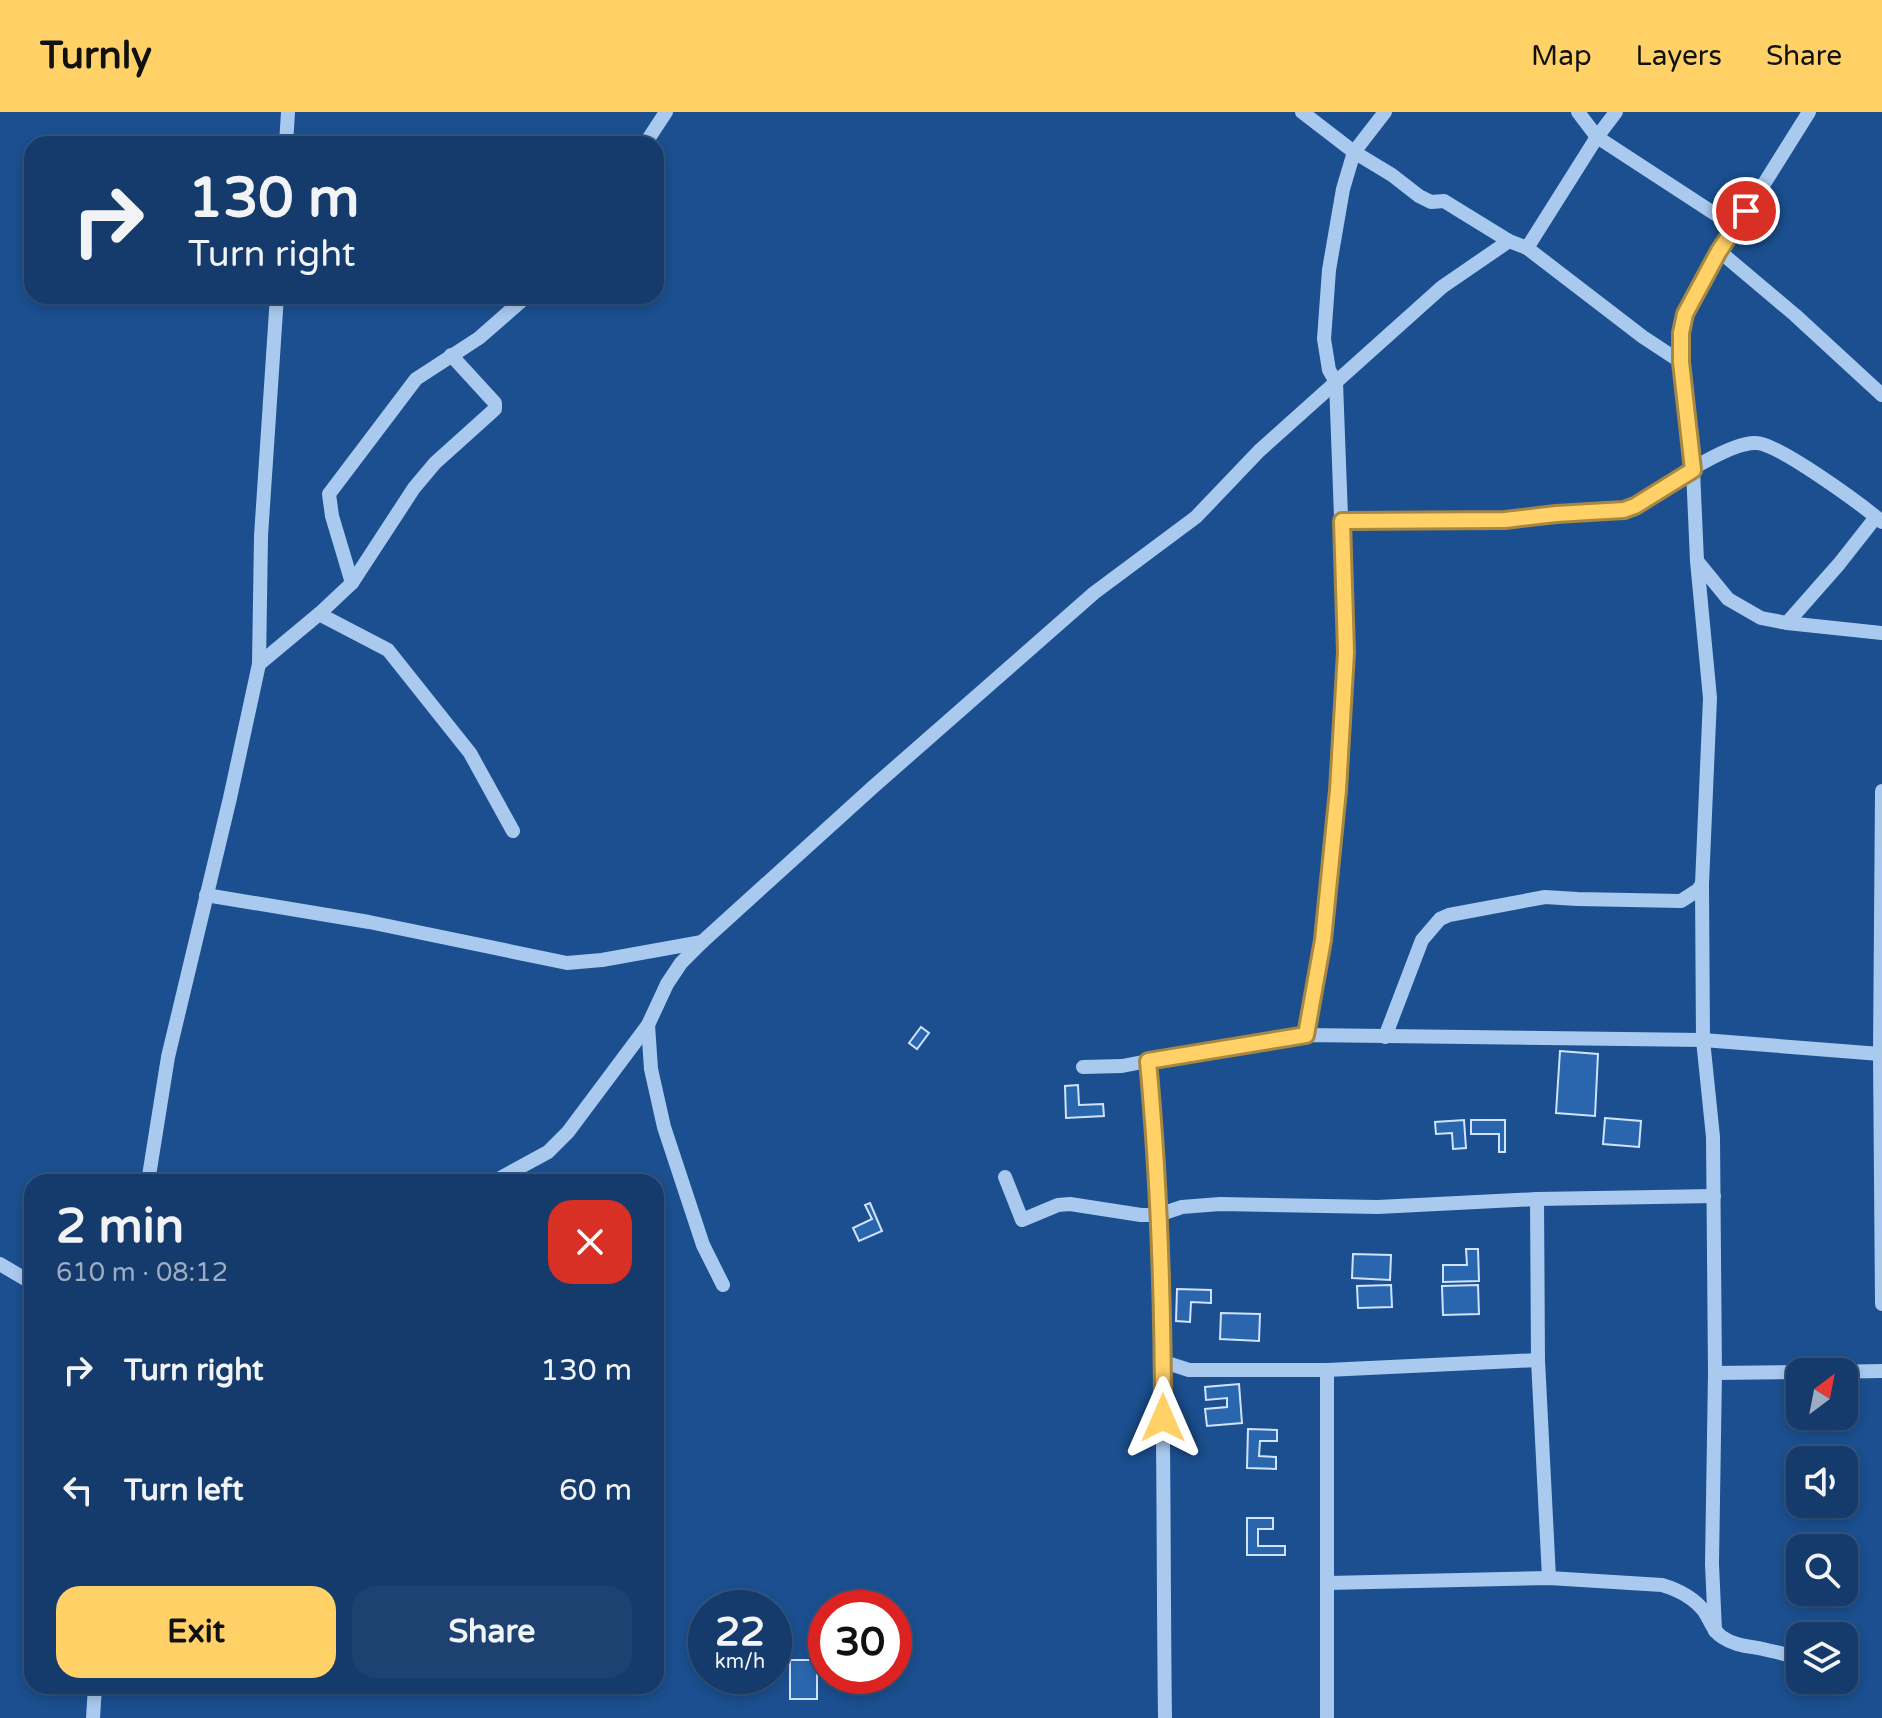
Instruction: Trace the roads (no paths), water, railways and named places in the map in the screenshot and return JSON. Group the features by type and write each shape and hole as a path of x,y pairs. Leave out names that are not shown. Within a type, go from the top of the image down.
{"street":[{"path":"286,136 288,112"},
{"path":"650,136 666,112"},
{"path":"1302,112 1419,196 1431,202 1444,201 1509,241 1527,248 1643,337 1681,362"},
{"path":"1306,1035 1323,940 1338,790 1346,652 1336,382 1329,370 1324,339 1329,270 1343,189 1354,152 1385,112"},
{"path":"1578,112 1597,137 1735,227"},
{"path":"1527,248 1616,112"},
{"path":"1715,1631 1712,1564 1715,1373 1713,1137 1703,1040 1702,884 1710,698 1681,333 1685,314 1719,251 1809,112"},
{"path":"508,1174 548,1152 568,1132 648,1025 667,984 681,963 702,942 1094,593 1196,517 1259,451 1442,287 1509,241"},
{"path":"1719,251 1882,395"},
{"path":"149,1174 168,1057 259,664 261,536 276,304"},
{"path":"352,583 332,516 329,494 416,379 479,338 518,304"},
{"path":"259,664 352,583 414,488 435,463 495,409 495,403 451,355"},
{"path":"1342,521 1505,520 1624,510 1721,453 1756,443 1770,446 1879,519 1787,623"},
{"path":"1697,561 1728,599 1761,618 1882,633"},
{"path":"319,614 388,650 470,753 513,831"},
{"path":"1882,791 1882,1304"},
{"path":"1385,1037 1422,940 1440,919 1545,897 1681,901 1702,884"},
{"path":"206,895 369,922 567,963 602,960 702,942"},
{"path":"648,1025 651,1069 664,1127 703,1245 723,1285"},
{"path":"1083,1067 1122,1066 1306,1035 1703,1040 1880,1054"},
{"path":"1148,1061 1164,1362 1165,1718"},
{"path":"1005,1177 1022,1220 1058,1205 1070,1204 1158,1215 1182,1207 1220,1204 1378,1207 1537,1199 1714,1196"},
{"path":"1537,1199 1538,1360 1549,1578"},
{"path":"0,1264 24,1278"},
{"path":"1164,1362 1189,1370 1327,1370 1538,1360"},
{"path":"1327,1370 1327,1718"},
{"path":"1858,1371 1882,1371"},
{"path":"1715,1373 1786,1372"},
{"path":"1328,1583 1549,1578 1662,1585 1689,1595 1721,1637 1736,1645 1786,1654"},
{"path":"93,1718 94,1694"}]}
